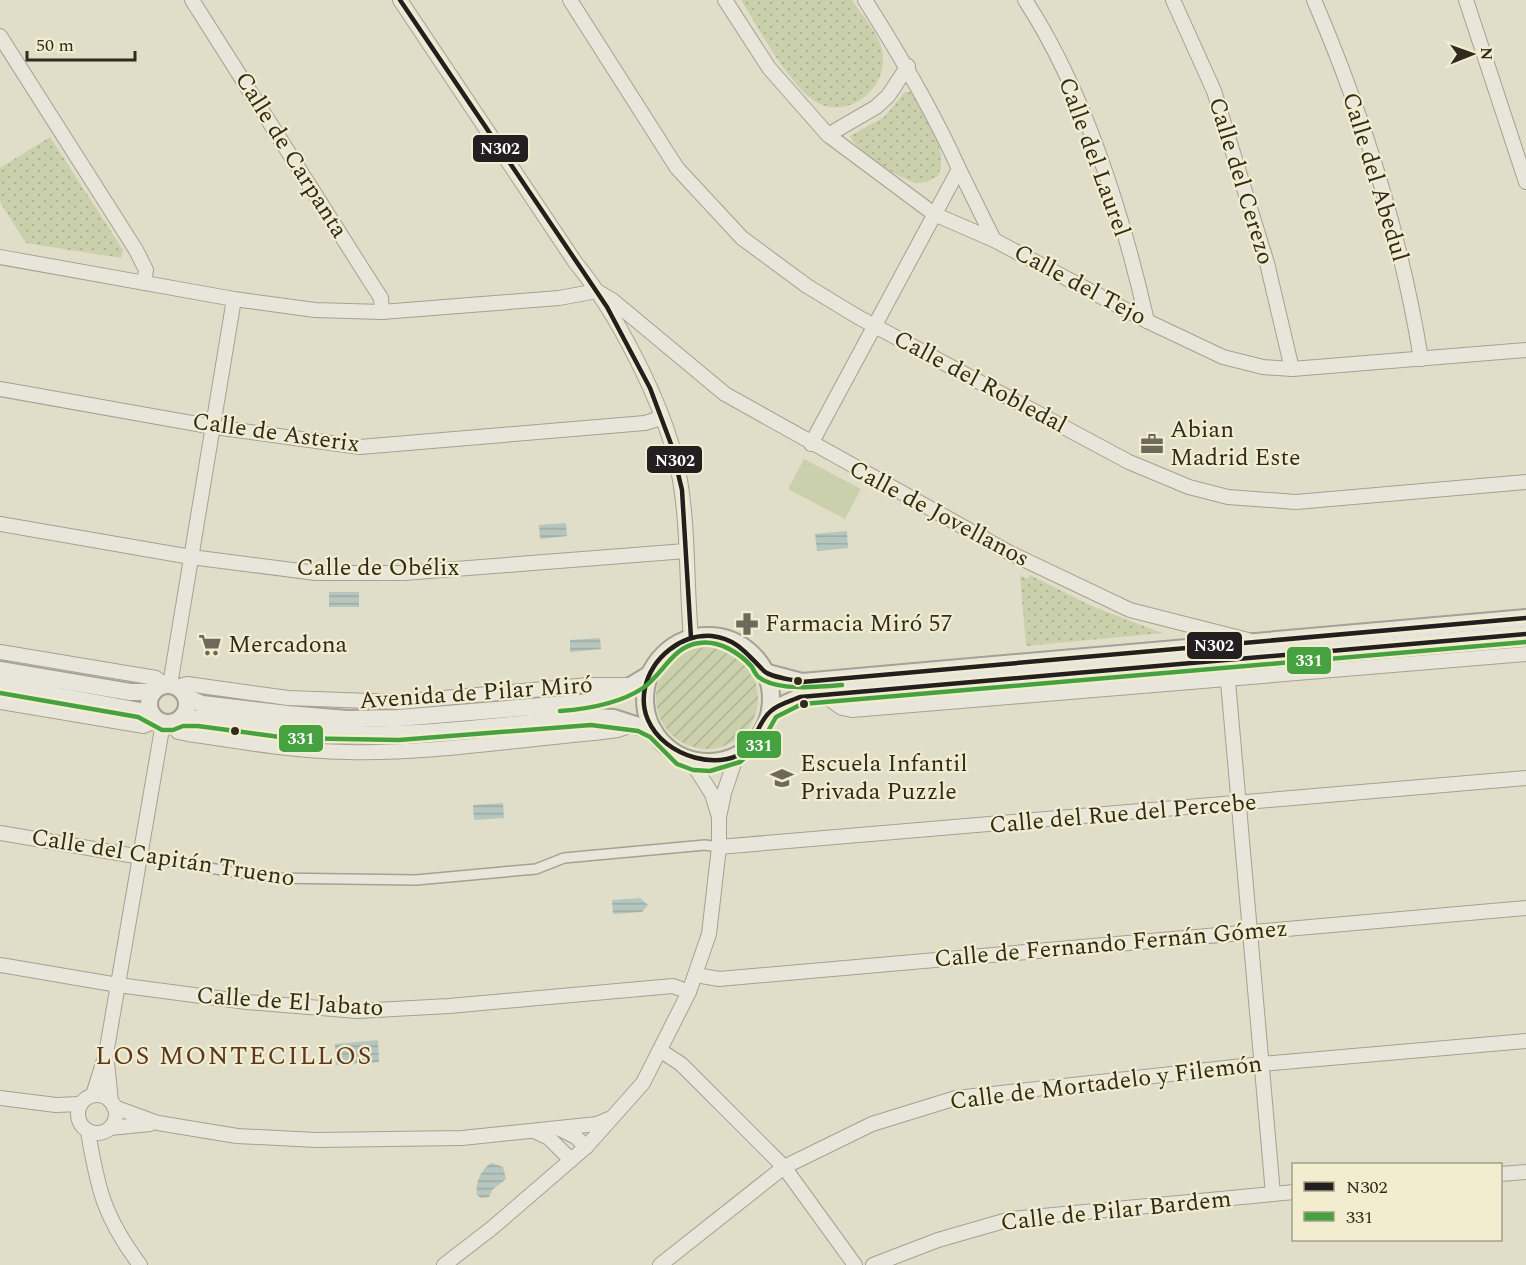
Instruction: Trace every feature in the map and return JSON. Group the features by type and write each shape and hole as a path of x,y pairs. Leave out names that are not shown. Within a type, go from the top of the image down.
{"street":[{"name":"Calle de Carpanta","path":"192,0 376,289 381,298 382,312"},
{"name":"Calle de Jovellanos","path":"400,0 575,262 597,291 612,300 725,394 1010,553 1130,610 1258,642"},
{"name":"Calle del Robledal","path":"570,0 677,168 742,238 807,286 875,326 1129,462 1190,487 1228,497 1296,502 1526,482"},
{"name":"Calle del Tejo","path":"725,0 769,68 828,135 934,214 994,240 1147,321 1223,357 1263,367 1292,369 1526,350"},
{"path":"865,0 908,66 933,112 994,240"},
{"name":"Calle del Laurel","path":"1025,0 1046,32 1097,155 1116,209 1147,321"},
{"name":"Calle del Cerezo","path":"1173,0 1214,91 1266,263 1292,369"},
{"name":"Calle del Abedul","path":"1314,0 1345,79 1395,235 1421,359"},
{"path":"1466,0 1526,182"},
{"path":"0,36 136,250 146,270 144,283"},
{"path":"828,135 876,107 888,96 908,66"},
{"path":"811,444 959,169"},
{"path":"0,257 234,299 315,310 382,312 559,298 597,291 626,343 661,418 677,469 686,551 691,638"},
{"path":"165,720 186,712 170,689 190,556 214,427 234,299"},
{"path":"626,343 631,337 647,331"},
{"name":"Calle de Asterix","path":"0,389 214,427 360,447 645,423 661,418"},
{"name":"Calle de Obélix","path":"0,524 190,556 316,573 405,573 686,551"},
{"path":"764,672 802,682 1526,618"},
{"path":"770,711 800,698 824,695 1526,634"},
{"path":"444,1265 492,1228 586,1147 643,1083 661,1051 696,975 709,934 719,847 719,817 724,793 736,757 764,728 770,711 771,698 764,672 757,660 741,645 726,639 705,636 676,643 663,654 650,674 645,702 654,731 666,747 691,761 712,763 736,757"},
{"name":"Avenida de Pilar Miró","path":"0,652 156,678 170,689 202,704 347,719 399,718 590,702 632,685 650,674"},
{"path":"824,695 842,708 852,710 1526,654"},
{"path":"1226,661 1273,1194"},
{"name":"Avenida de Pilar Miró","path":"0,670 130,692 170,689"},
{"name":"Avenida de Pilar Miró","path":"0,685 165,720 287,731 347,734 399,733 591,717 614,718 654,731"},
{"path":"93,1095 106,1054 165,720 149,699 170,689"},
{"name":"Avenida de Pilar Miró","path":"0,702 144,726 165,720"},
{"path":"691,761 712,794 719,817"},
{"name":"Calle del Rue del Percebe","path":"719,847 1239,805 1526,778"},
{"name":"Calle del Capitán Trueno","path":"0,833 272,878 416,880 525,870 564,858 705,845 719,847"},
{"name":"Calle de Fernando Fernán Gómez","path":"696,975 719,979 1526,908"},
{"name":"Calle de El Jabato","path":"0,965 118,985 247,1002 357,1011 449,1006 673,986 689,992"},
{"name":"Calle de Mortadelo y Filemón","path":"660,1265 784,1167 872,1124 956,1098 1261,1064 1526,1041"},
{"path":"661,1051 681,1064 784,1167 855,1265"},
{"path":"95,1163 116,1118 106,1054"},
{"path":"0,1098 56,1105 80,1104 93,1095 100,1095 113,1104 158,1123 237,1136 316,1140 462,1138 597,1124 611,1118"},
{"path":"80,1104 79,1123 88,1132 94,1134 109,1129 158,1123"},
{"path":"558,1128 576,1137 586,1147"},
{"path":"534,1131 549,1138 571,1160"},
{"path":"88,1132 102,1200 117,1234 140,1265"},
{"path":"1502,1174 1526,1172"},
{"name":"Calle de Pilar Bardem","path":"873,1265 938,1240 1011,1219 1292,1192"}],"green space":[{"path":"741,0 852,0 882,48 882,68 872,90 853,104 841,107 830,107 818,103 797,85 786,71"},
{"path":"905,92 911,92 915,97 936,136 941,156 938,176 923,183 903,178 881,165 861,149 850,136 884,117"},
{"path":"50,137 123,250 121,258 26,243 0,202 0,168"},
{"path":"804,459 861,489 845,519 788,489"},
{"path":"1020,575 1027,579 1030,575 1094,607 1162,633 1026,646"},
{"path":"707,647 726,651 743,662 754,679 758,698 754,717 743,734 726,745 707,749 688,745 671,734 660,717 656,698 660,679 671,662 688,651"}],"shaded area":[{"path":"566,523 567,536 540,539 539,525"},
{"path":"847,531 848,548 817,551 815,534"},
{"path":"329,592 359,592 359,607 329,607"},
{"path":"600,638 601,649 570,652 570,640"},
{"path":"503,803 504,818 474,820 473,805"},
{"path":"640,898 648,905 642,912 613,914 612,900"},
{"path":"378,1040 379,1062 336,1065 335,1044"},
{"path":"492,1163 503,1167 506,1179 492,1190 489,1197 481,1198 477,1195 478,1181 482,1172"}],"transit line":[{"name":"N302","path":"400,0 607,307 650,388 671,444 682,490 691,638"},
{"name":"N302","path":"1526,618 802,682 766,673 741,648 728,640 701,636 679,643 661,657 645,688 644,705 648,720 667,744 695,758 727,759 744,751 771,711 800,697 1526,634"},
{"name":"331","path":"0,693 138,717 162,730 198,726 287,738 399,740 591,725 638,731 650,737 677,764 693,770 710,771 740,762 762,742 776,717 802,704 1526,642"},
{"name":"331","path":"560,711 603,705 634,694 650,682 682,649 699,643 714,644 735,652 752,667 759,677 777,685 800,687 842,685"}],"place":[{"name":"Abian Madrid Este","path":"1152,444"},
{"name":"Farmacia Miró 57","path":"747,624"},
{"name":"Mercadona","path":"210,645"},
{"name":"Escuela Infantil Privada Puzzle","path":"782,778"}],"district":[{"name":"LOS MONTECILLOS","path":"234,1056"}]}
